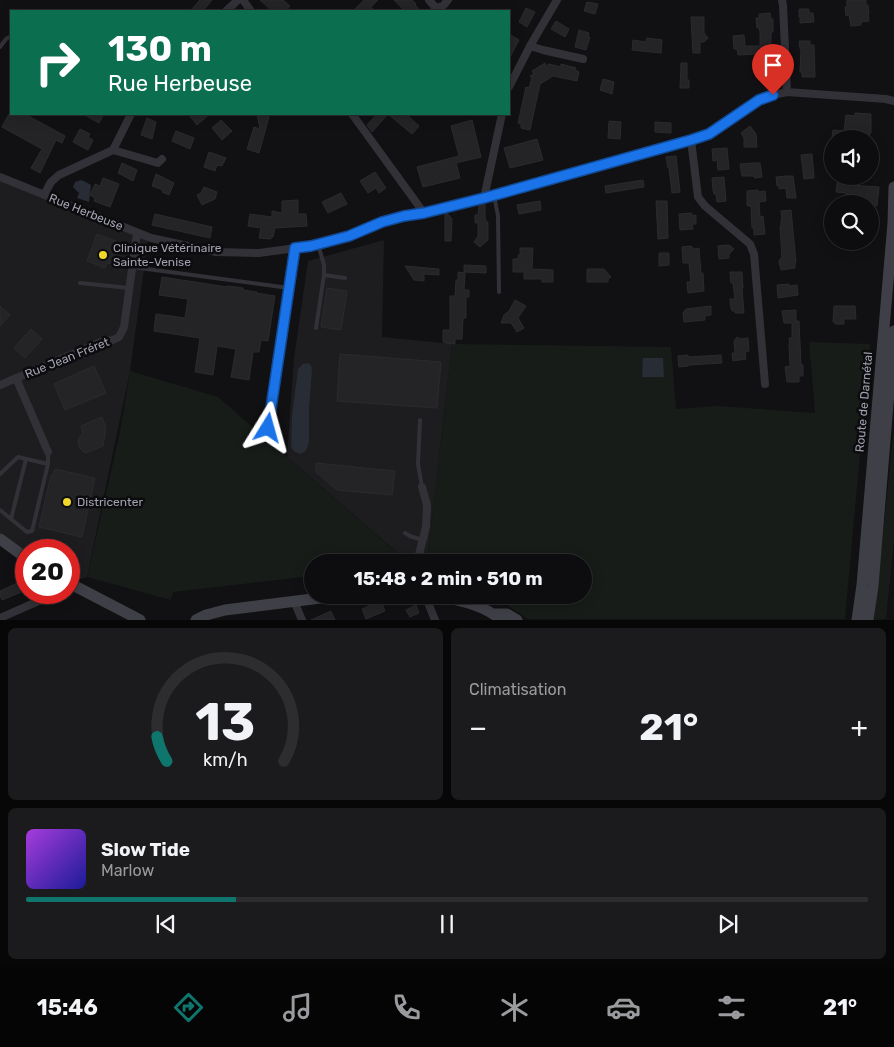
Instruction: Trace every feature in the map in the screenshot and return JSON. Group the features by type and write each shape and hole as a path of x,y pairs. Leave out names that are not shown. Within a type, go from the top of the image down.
{"main road":[{"name":"Route de Darnétal","path":"857,620 862,585 889,280 894,187"},
{"name":"Route de Darnétal","path":"868,620 874,586 894,331"},
{"path":"0,539 15,550"},
{"path":"80,590 140,620"},
{"path":"196,620 216,612 304,600"},
{"path":"469,604 480,607 498,617 506,614 517,620"}],"street":[{"path":"227,10 238,0"},
{"path":"429,0 435,10 443,6 448,0"},
{"path":"510,86 530,46 557,0"},
{"path":"782,0 786,92"},
{"path":"530,46 583,59"},
{"name":"Rue Herbeuse","path":"0,177 151,238 216,252 259,253 318,244 349,236 382,222 484,198 691,140 709,134 759,100 773,95 786,92 894,101"},
{"path":"44,195 50,182 59,174 112,150 130,115"},
{"path":"353,115 424,213"},
{"path":"484,198 502,115"},
{"path":"691,140 698,197 705,206 750,244 754,254 765,384"},
{"path":"112,150 158,163 162,159"},
{"name":"Rue Jean Fréret","path":"0,384 119,336 124,327 137,233"},
{"path":"16,378 48,452"},
{"path":"419,554 426,527 427,505 422,487"},
{"path":"294,601 300,616"},
{"path":"0,618 32,604"},
{"path":"432,604 435,620"}],"lane":[{"path":"0,47 10,37"},
{"path":"494,195 498,216 499,292"},
{"path":"316,328 324,275 324,265 318,244"},
{"path":"268,428 295,248"},
{"path":"132,267 289,288"},
{"path":"324,275 345,278"},
{"path":"80,283 129,288"},
{"path":"420,420 418,464 422,487"},
{"path":"0,510 27,532 32,530 48,464 48,452"},
{"path":"0,474 18,457 48,464"},
{"path":"11,519 26,459"},
{"path":"405,533 422,540"}],"shaded area":[{"path":"0,179 148,240 130,371 87,577 80,579 80,539 15,539 15,546 0,533"},
{"path":"81,180 91,185 89,202 77,198 79,193 73,187 75,182"},
{"path":"384,240 382,337 452,344 428,554 399,554 287,457 294,358 308,261"},
{"path":"809,342 870,344 845,619 528,619 506,604 592,604 592,554 428,554 452,344 671,347 676,409 718,406 815,413"},
{"path":"643,358 663,358 664,377 642,377"},
{"path":"308,363 311,365 312,370 309,441 307,449 301,454 291,448 292,416 298,369 303,364"},
{"path":"130,371 218,397 398,554 304,554 304,577 173,592 171,600 87,577 120,432"},
{"path":"894,427 894,541 886,619 874,620"}],"building":[{"path":"200,0 212,0 204,10 191,10"},
{"path":"260,0 283,0 290,6 287,10 271,10"},
{"path":"364,0 378,0 371,7 374,10 354,10"},
{"path":"394,0 412,0 420,10 404,10"},
{"path":"847,0 866,0 869,21 861,22 861,25 851,26 849,15 846,16 845,7 847,7"},
{"path":"587,2 598,4 595,14 584,11"},
{"path":"526,8 535,12 527,27 519,22"},
{"path":"799,9 809,9 809,13 813,13 814,22 800,23"},
{"path":"770,13 771,19 773,19 771,47 774,47 773,65 775,64 776,72 774,72 774,78 761,78 760,55 738,55 737,49 734,49 733,36 744,35 745,46 760,46 760,32 759,28 757,28 756,18 759,18 759,14"},
{"path":"691,17 704,17 704,33 708,38 704,42 700,42 700,53 693,53"},
{"path":"556,21 569,29 565,37 551,29"},
{"path":"579,30 589,33 588,37 590,37 586,50 575,47"},
{"path":"510,35 519,40 510,57"},
{"path":"647,38 662,40 661,53 632,50 633,40 646,42"},
{"path":"799,41 810,41 810,45 814,45 815,77 802,77 802,72 800,72 801,49"},
{"path":"545,63 546,66 549,64 561,67 561,64 576,68 575,70 579,72 577,81 553,76 540,84 530,130 521,128 521,124 518,123 526,87 529,88 532,78 530,76 534,74 532,71"},
{"path":"681,63 687,63 689,88 680,88"},
{"path":"603,79 614,82 612,94 600,90"},
{"path":"855,113 871,114 871,130 844,130 846,115 855,116"},
{"path":"9,114 27,115 65,136 62,143 56,140 40,173 31,168 42,149 2,127"},
{"path":"85,115 103,115 99,123"},
{"path":"189,115 209,115 197,125"},
{"path":"257,115 268,115 259,153 247,149 254,127 260,129"},
{"path":"376,115 387,115 372,132 367,125"},
{"path":"389,115 407,115 419,126 412,134"},
{"path":"147,118 156,122 152,139 141,135"},
{"path":"221,120 232,131 222,140 212,128"},
{"path":"472,120 481,157 456,163 460,178 423,187 417,167 459,156 451,126"},
{"path":"609,121 621,122 620,139 608,138"},
{"path":"655,122 671,123 671,133 655,132"},
{"path":"750,126 756,134 757,147 744,147 744,138 741,133"},
{"path":"80,129 90,134 88,137 93,140 88,150 73,142"},
{"path":"176,131 194,138 190,149 172,141"},
{"path":"537,139 543,160 510,168 504,148"},
{"path":"727,148 729,169 718,170 717,160 713,161 712,149"},
{"path":"209,152 226,158 222,166 217,165 215,171 204,167"},
{"path":"812,154 814,178 804,179 801,155"},
{"path":"676,156 680,192 672,193 666,157"},
{"path":"122,163 137,170 133,181 118,173"},
{"path":"760,163 762,177 742,176 740,164"},
{"path":"375,172 386,188 379,193 376,188 368,193 360,181"},
{"path":"156,174 174,183 169,195 162,192 163,190 152,186"},
{"path":"793,176 796,198 787,198 786,188 779,189 776,177"},
{"path":"724,177 726,201 717,202 712,178"},
{"path":"103,178 119,184 110,207 94,201 95,198 90,195 95,184 100,186"},
{"path":"643,180 644,187 606,193 605,186"},
{"path":"837,185 879,187 878,195 846,195 846,193 836,192"},
{"path":"204,187 217,192 215,199 202,205 197,195 201,193"},
{"path":"758,190 758,192 765,191 766,201 759,202 760,217 763,216 765,234 754,235 751,206 747,205 747,191"},
{"path":"341,193 347,204 328,213 322,202"},
{"path":"298,200 298,214 306,214 307,226 275,228 271,239 259,238 261,228 248,226 250,214 272,217 272,211 282,213 282,201"},
{"path":"540,201 541,210 519,214 517,205"},
{"path":"656,201 667,201 668,238 658,239"},
{"path":"485,204 488,240 480,247 474,242 478,236 478,223 475,223 475,215 478,215 479,205"},
{"path":"791,210 795,268 781,270 779,262 782,258 781,211"},
{"path":"447,213 452,219 451,241 445,241 445,214"},
{"path":"692,213 692,216 696,215 696,224 692,224 693,229 680,230 679,214"},
{"path":"155,214 212,227 210,238 152,225"},
{"name":"Clinique Vétérinaire Sainte-Venise","path":"97,234 116,241 113,249 118,249 116,265 107,263 105,268 87,261"},
{"path":"729,245 734,249 729,254 729,258 719,259 718,246"},
{"path":"691,246 694,249 699,248 704,291 688,293 687,282 691,282 689,263 683,263 682,247"},
{"path":"520,248 533,248 532,269 553,270 553,282 542,282 542,279 524,279 524,272 513,272 513,259 518,259"},
{"path":"659,253 669,253 669,265 659,266"},
{"path":"464,265 486,266 486,273 464,272"},
{"path":"405,266 439,269 439,275 424,274 424,281 414,280"},
{"path":"587,269 604,269 611,277 608,279 608,282 587,282"},
{"path":"458,272 465,273 464,290 469,290 469,297 466,297 466,318 463,318 462,339 455,339 455,344 445,343 443,342 443,330 450,330 450,296 455,296"},
{"path":"730,272 742,272 744,313 735,313 736,311 731,309 730,299 735,299"},
{"path":"162,277 243,288 243,290 275,296 268,341 261,340 259,352 253,352 249,380 231,377 236,349 217,346 213,375 195,372 200,338 154,331 156,314 185,318 188,299 159,295"},
{"path":"789,284 789,286 797,285 798,295 778,298 777,285"},
{"path":"327,288 347,291 341,330 321,327"},
{"path":"515,300 526,306 518,318 524,328 517,332 511,323 501,323 504,315 509,311"},
{"path":"0,306 10,315 0,326"},
{"path":"711,306 711,315 705,316 705,320 684,322 683,313 686,309"},
{"path":"834,306 855,306 856,319 844,319 844,324 835,324 833,322"},
{"path":"796,310 796,321 799,321 803,376 799,376 799,382 787,382 785,367 790,366 789,338 792,338 792,323 784,323 782,311"},
{"path":"31,329 42,339 25,358 14,348"},
{"path":"737,337 740,339 748,338 749,351 745,352 746,359 733,361 732,353 735,353 734,341"},
{"path":"340,354 441,362 437,408 337,401"},
{"path":"688,355 688,357 721,355 722,363 679,367 678,356"},
{"path":"94,366 106,393 65,410 54,384"},
{"path":"102,417 106,428 103,446 85,453 78,444 79,438 83,433 81,426"},
{"path":"316,463 395,471 392,495 337,490 316,472"},
{"name":"Districenter","path":"55,469 95,478 82,537 39,527 51,475 53,475"},
{"path":"15,584 15,595 2,600 0,591"},
{"path":"374,604 382,604 385,611 366,619 362,609"},
{"path":"416,605 419,613 410,617 406,610"},
{"path":"331,611 335,620 311,620"}],"place":[{"name":"Clinique Vétérinaire Sainte-Venise","path":"103,255"},
{"name":"Districenter","path":"67,502"}],"route":[{"path":"268,428 295,248 311,246 349,236 382,222 484,198 691,140 709,134 759,100 773,95"}]}
